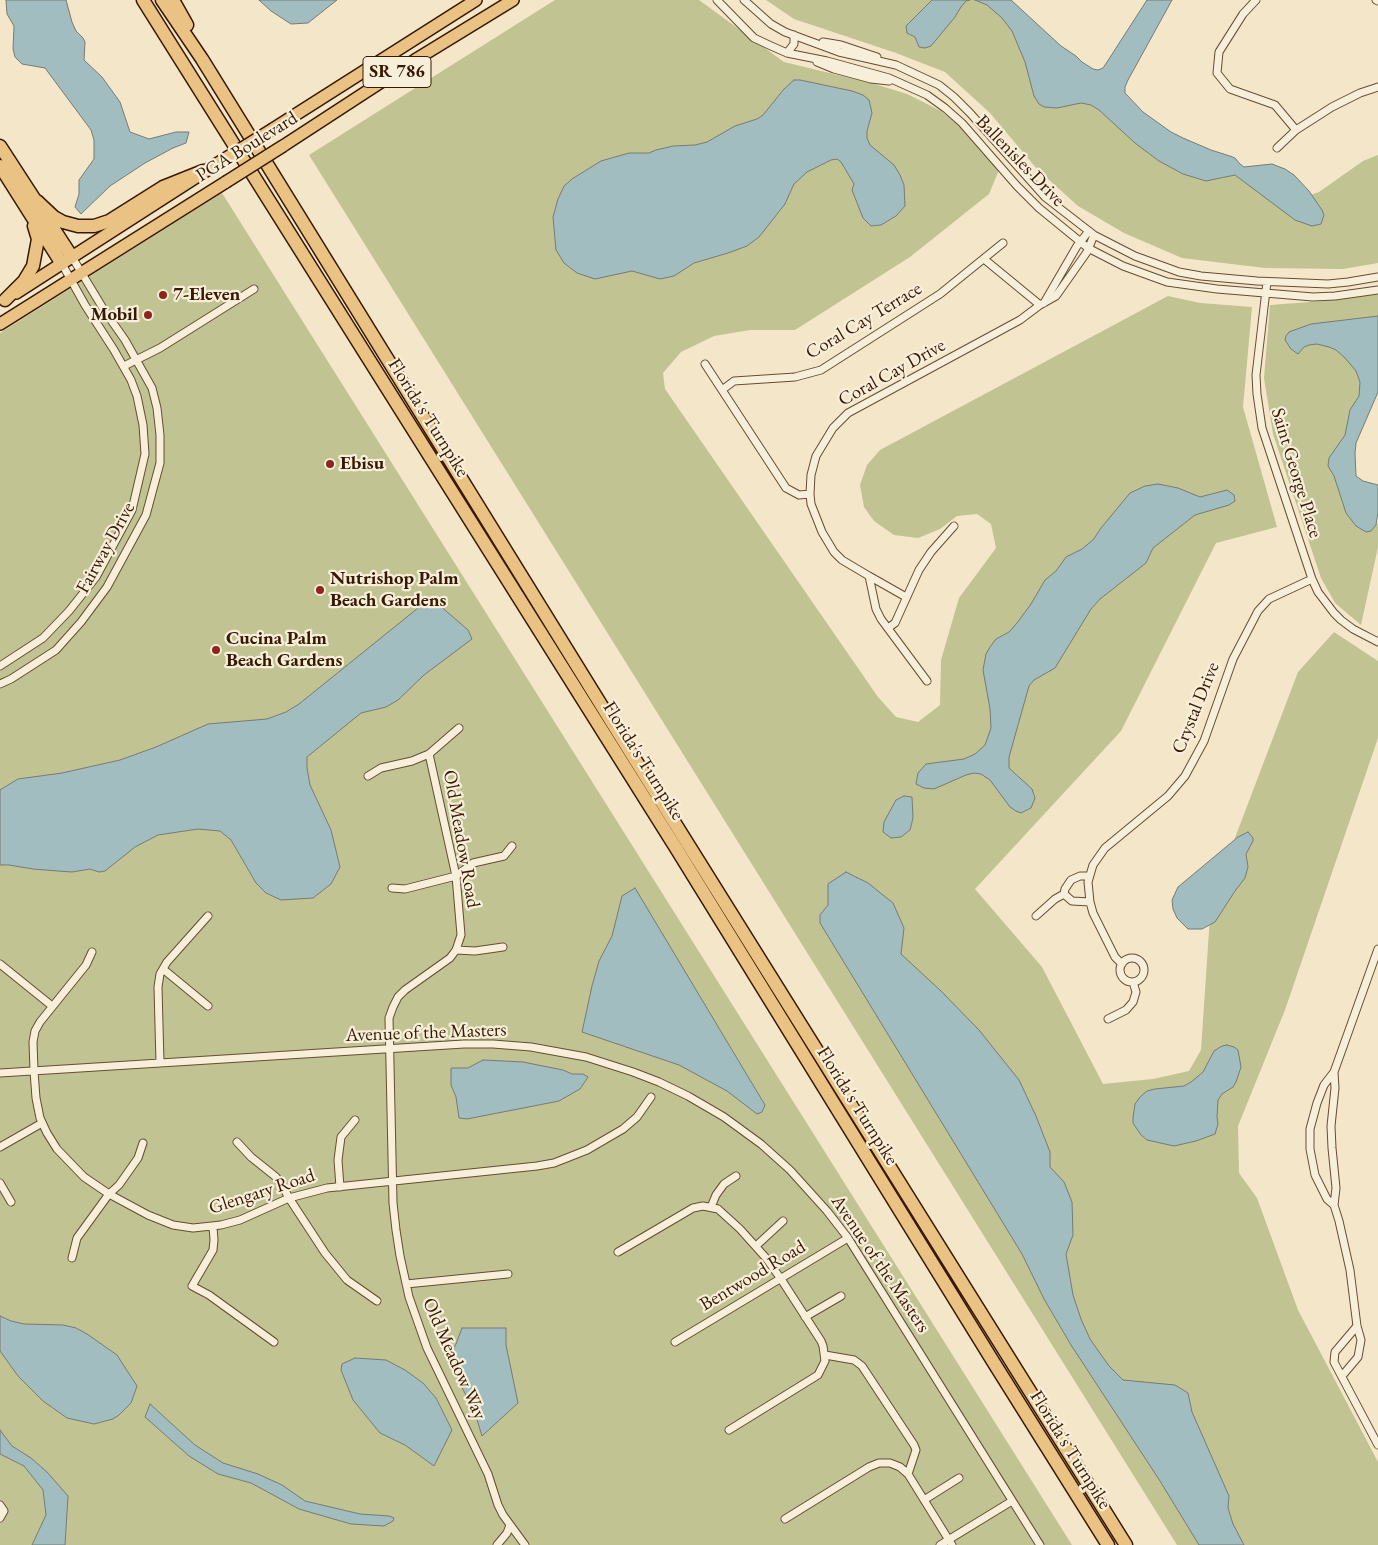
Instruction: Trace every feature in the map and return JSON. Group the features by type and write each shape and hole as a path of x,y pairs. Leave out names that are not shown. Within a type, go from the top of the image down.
{"highway":[{"name":"Florida's Turnpike","path":"143,0 655,815 1108,1545"},
{"name":"Florida's Turnpike","path":"162,0 202,59 679,829 1126,1545"},
{"path":"173,0 188,27 202,59"},
{"path":"0,146 37,201 67,261"},
{"path":"0,166 33,219 67,261"},
{"path":"37,201 54,217 63,222 78,226 94,226 109,221 163,187 209,168"},
{"path":"3,301 24,281 33,266 38,239 33,219"}],"main road":[{"name":"PGA Boulevard","path":"3,301 209,168 476,0"},
{"name":"PGA Boulevard","path":"0,324 283,146 415,60 513,0"}],"street":[{"name":"Ballenisles Drive","path":"716,0 754,38 787,53 855,68 889,78 927,96 962,123 1017,186 1040,208 1088,248 1123,266 1167,282 1190,286 1313,297 1378,290"},
{"name":"Ballenisles Drive","path":"744,0 771,24 805,39 840,52 896,65 939,85 954,96 1044,196 1091,233 1135,256 1178,272 1268,282 1328,284 1378,277"},
{"path":"1256,0 1243,14 1219,52 1217,73 1230,89 1276,105 1296,130"},
{"path":"787,53 794,44 794,34"},
{"path":"805,39 841,45 896,65"},
{"path":"801,55 834,69 872,79 896,82"},
{"path":"855,68 858,56"},
{"path":"1277,148 1296,130 1332,107 1360,93 1378,87"},
{"name":"Coral Cay Drive","path":"1042,304 1080,242 1091,233"},
{"name":"Coral Cay Drive","path":"906,597 842,560 827,543 814,513 810,494 811,475 816,456 833,428 848,413 1020,320 1056,296 1088,248 1091,233"},
{"name":"Coral Cay Terrace","path":"722,390 734,381 795,377 821,370 940,294 1003,243"},
{"path":"984,259 1042,304"},
{"name":"Fairway Drive","path":"0,684 56,650 81,622 107,588 146,515 160,463 160,435 152,388 137,360 82,272 67,261"},
{"name":"Fairway Drive","path":"0,666 43,638 69,611 96,577 132,510 146,454 137,396 124,366 70,280 67,261"},
{"name":"Saint George Place","path":"1268,282 1265,292 1256,375 1262,428 1312,578 1324,600 1341,620 1353,629 1378,642"},
{"path":"124,366 160,348 254,288"},
{"path":"705,364 786,488 799,495 810,494"},
{"path":"888,628 895,623 919,570 931,552 954,526"},
{"path":"869,576 878,614 926,681"},
{"name":"Crystal Drive","path":"1089,876 1093,865 1105,848 1168,796 1185,776 1204,741 1233,659 1258,611 1268,599 1312,578"},
{"path":"368,776 380,768 429,754 459,728"},
{"name":"Old Meadow Road","path":"429,754 456,876 461,929 460,940 456,950"},
{"path":"392,888 404,889 456,876 473,863 504,856 512,846"},
{"path":"1036,916 1055,899 1064,894 1070,880 1080,876 1089,876 1090,902 1093,912 1116,957 1122,964"},
{"path":"1064,894 1072,901 1090,902"},
{"path":"160,1063 158,986 163,969 208,916"},
{"path":"389,1049 390,1018 393,1007 405,990 446,962 456,950 475,952 503,947"},
{"path":"1334,1205 1327,1199 1315,1175 1311,1156 1310,1136 1317,1103 1324,1085 1334,1072 1378,948"},
{"name":"Glengary Road","path":"92,952 86,965 40,1022 33,1036 37,1105 42,1123 50,1139 70,1164 84,1177 109,1194 167,1223 193,1228 213,1227 240,1220 289,1198 308,1192 537,1166 571,1158 628,1125 637,1117 651,1097"},
{"path":"1128,958 1140,960 1144,967 1143,975 1133,982 1123,978 1120,971 1122,964 1128,958"},
{"path":"0,964 52,1006"},
{"path":"163,969 208,1006"},
{"path":"1108,1019 1126,1010 1133,1002 1136,992 1133,982"},
{"name":"Avenue of the Masters","path":"0,1073 474,1044 531,1047 568,1053 606,1063 659,1082 724,1117 761,1144 809,1190 848,1238 1040,1545"},
{"name":"Old Meadow Way","path":"389,1049 396,1230 406,1284 427,1348 488,1474 498,1505 525,1545"},
{"path":"1334,1072 1335,1088 1331,1126 1336,1188 1334,1205 1350,1270 1357,1326 1361,1340 1360,1351 1355,1361 1342,1376"},
{"path":"340,1187 338,1160 341,1137 355,1120"},
{"path":"0,1147 42,1123"},
{"path":"237,1142 251,1158 276,1177 334,1265 347,1280 377,1301"},
{"path":"72,1258 77,1238 138,1158 143,1144"},
{"path":"711,1207 716,1195 724,1184 736,1176"},
{"path":"0,1183 11,1202"},
{"path":"618,1252 688,1210 698,1206 711,1207 722,1213 756,1246 781,1278 806,1316 820,1341 825,1355 823,1366 814,1379 729,1430"},
{"path":"756,1246 783,1221"},
{"path":"213,1227 213,1250 192,1286 208,1294 274,1342"},
{"name":"Bentwood Road","path":"675,1342 848,1238"},
{"path":"406,1284 508,1274"},
{"path":"806,1316 841,1296"},
{"path":"1357,1326 1338,1347 1333,1356 1335,1367 1342,1376 1378,1445"},
{"path":"825,1355 858,1362 886,1402 916,1450 908,1474"},
{"path":"785,1519 874,1465 885,1463 895,1465 908,1474 951,1542"},
{"path":"924,1500 959,1478"},
{"path":"940,1545 951,1542 1012,1501"},
{"path":"0,1505 4,1511 0,1518"},
{"path":"497,1545 507,1533 510,1525"}],"green space":[{"path":"555,0 699,0 784,62 875,84 907,94 941,111 963,129 999,170 989,194 910,257 795,330 750,330 714,336 681,352 663,373 665,389 878,697 896,717 918,722 940,705 941,660 959,598 996,548 991,524 977,514 957,516 940,529 918,538 894,535 874,521 864,507 860,485 867,465 880,450 1168,296 1200,303 1252,307 1243,407 1277,527 1216,543 1121,731 975,889 1042,967 1103,1084 1153,1079 1189,1071 1201,1050 1211,901 1298,672 1334,632 1378,661 1378,738 1285,1010 1238,1126 1239,1173 1257,1198 1298,1310 1378,1462 1378,1545 1177,1545 309,155"},
{"path":"766,0 995,0 1071,71 1211,162 1305,197 1319,192 1363,161 1378,155 1378,263 1343,269 1265,268 1182,258 1124,233 1078,206 1037,169 990,113 945,72 896,53 794,19"},
{"path":"222,193 1072,1545 0,1545 0,333"},
{"path":"1378,294 1378,364 1345,455 1357,495 1378,525 1378,547 1361,625 1335,603 1321,578 1273,434 1264,378 1270,305 1336,300"}],"water":[{"path":"6,0 66,0 76,31 85,42 84,60 102,77 120,102 130,132 149,139 176,132 189,132 186,143 145,163 110,186 81,214 75,207 79,194 79,180 94,159 94,140 91,130 45,68 22,64 15,57 13,49 14,26 7,14"},
{"path":"259,0 337,0 308,23 291,24 271,11"},
{"path":"932,0 970,0 966,1 931,46 919,47 915,37 907,33 906,26"},
{"path":"975,0 1011,0 1061,46 1082,62 1098,70 1103,68 1147,0 1172,0 1128,80 1125,93 1143,112 1171,132 1183,138 1235,158 1244,167 1272,164 1294,175 1309,191 1322,210 1324,215 1321,224 1312,226 1295,220 1235,175 1206,181 1183,174 1159,161 1135,143 1091,105 1081,103 1057,108 1044,107 1039,104 1034,96 1025,62 1012,31 1002,18 987,5"},
{"path":"794,80 852,91 863,95 869,100 872,113 867,138 870,145 894,165 904,185 905,206 896,216 881,225 871,226 863,218 852,190 854,184 841,162 837,159 807,172 794,184 785,204 759,237 747,246 694,263 674,276 660,279 632,271 595,279 577,273 564,263 556,250 553,217 564,186 572,179 601,161 629,153 649,153 673,146 695,145 707,142 735,126 757,119 763,115 784,89"},
{"path":"1378,316 1378,392 1356,443 1355,453 1356,476 1363,481 1378,485 1376,525 1371,531 1366,532 1356,526 1346,513 1334,476 1328,466 1329,458 1345,435 1350,410 1359,396 1360,382 1356,371 1336,350 1317,344 1304,347 1298,354 1291,349 1285,340 1289,332 1311,324"},
{"path":"1158,484 1178,488 1200,497 1227,490 1234,495 1235,501 1229,505 1195,515 1153,548 1146,563 1100,599 1091,609 1055,668 1034,680 1029,686 1009,757 1009,768 1032,789 1035,798 1031,808 1021,813 1010,807 990,780 981,774 966,775 934,789 924,788 916,784 918,773 926,764 964,759 975,754 985,745 991,728 990,709 983,670 986,654 990,647 996,639 1009,632 1017,623 1045,580 1056,571 1066,557 1082,549 1093,540 1130,493 1145,486"},
{"path":"423,604 438,604 468,630 472,639 424,675 398,700 386,707 361,713 307,757 310,785 331,830 340,867 331,884 313,898 281,900 266,893 256,883 231,840 220,831 198,829 158,835 135,847 105,871 99,872 90,869 72,872 0,865 0,790 18,779 62,773 120,760 156,747 208,724 267,719 286,712 299,704"},
{"path":"904,796 912,797 913,818 910,830 901,837 891,838 883,832 884,822 896,800"},
{"path":"1248,832 1253,841 1246,854 1248,867 1245,878 1215,922 1202,929 1188,929 1177,918 1173,909 1172,900 1178,887 1238,837"},
{"path":"846,872 868,883 893,903 904,928 901,954 979,1030 1019,1080 1050,1152 1050,1167 1064,1182 1072,1202 1073,1235 1066,1254 1073,1295 1090,1339 1109,1366 1123,1380 1175,1385 1188,1393 1192,1412 1229,1496 1228,1508 1233,1524 1244,1545 1199,1545 1160,1481 1071,1345 1044,1299 1022,1254 820,923 820,915 828,905 828,884"},
{"path":"635,888 765,1105 762,1112 757,1114 727,1091 679,1065 582,1032 599,961 612,936 622,896"},
{"path":"1227,1045 1238,1050 1241,1067 1233,1087 1222,1094 1218,1100 1218,1124 1215,1134 1174,1146 1147,1140 1141,1135 1133,1123 1135,1104 1140,1097 1147,1091 1184,1086 1191,1082 1203,1072 1214,1051"},
{"path":"483,1060 523,1062 563,1070 572,1074 583,1074 588,1077 580,1089 559,1101 467,1119 459,1118 456,1097 451,1085 451,1068 468,1068"},
{"path":"0,1316 24,1324 63,1325 76,1328 87,1334 117,1355 137,1386 131,1403 113,1419 94,1424 67,1418 43,1401 18,1376 0,1351"},
{"path":"462,1328 506,1328 506,1345 518,1403 482,1436 475,1413 450,1364 450,1355"},
{"path":"355,1358 386,1360 405,1370 423,1383 436,1398 452,1430 434,1466 405,1445 380,1433 353,1400 341,1370 342,1364"},
{"path":"150,1404 195,1445 223,1463 258,1474 282,1485 305,1501 360,1514 389,1516 394,1518 393,1521 384,1526 351,1524 299,1509 251,1483 218,1474 189,1456 145,1417"},
{"path":"0,1430 12,1446 31,1458 47,1472 68,1496 65,1545 32,1545 46,1515 43,1490 24,1466 0,1454"}],"place":[{"name":"7-Eleven","path":"163,295"},
{"name":"Mobil","path":"148,315"},
{"name":"Ebisu","path":"330,464"},
{"name":"Nutrishop Palm Beach Gardens","path":"320,590"},
{"name":"Cucina Palm Beach Gardens","path":"216,650"}]}
